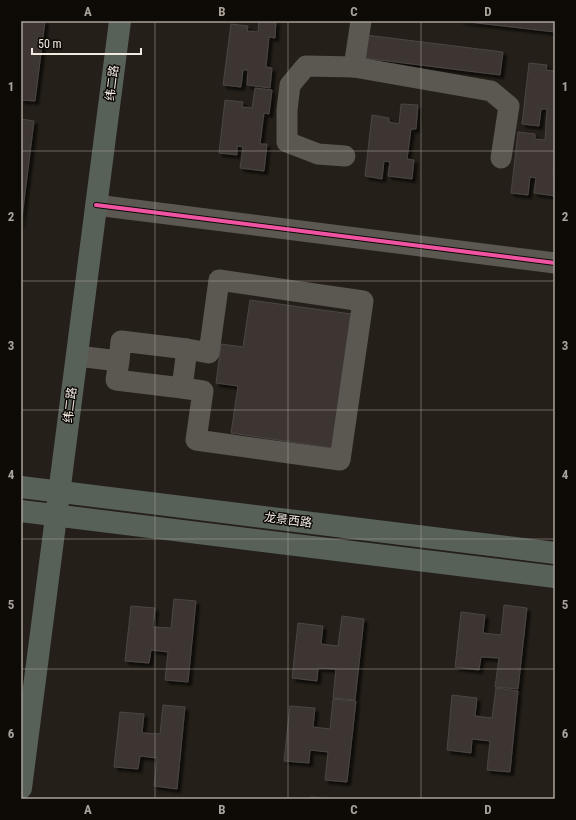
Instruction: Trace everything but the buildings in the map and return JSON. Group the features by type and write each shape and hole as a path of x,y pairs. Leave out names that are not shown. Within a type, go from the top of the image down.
{"main road":[{"name":"纬二路","path":"21,788 120,21"},
{"name":"龙景西路","path":"21,487 555,553"},
{"name":"龙景西路","path":"21,512 555,577"}],"street":[{"path":"354,67 361,21"},
{"path":"345,156 318,154 287,142 287,110 290,86 306,66 354,67 491,91 509,106 501,158"},
{"path":"96,205 555,263"},
{"path":"219,280 363,301 340,460 196,440 203,391 116,380 121,341 187,349 209,353 219,280"},
{"path":"182,388 187,349"},
{"path":"77,356 119,361"}],"cycle path":[{"path":"96,205 555,263"}]}
